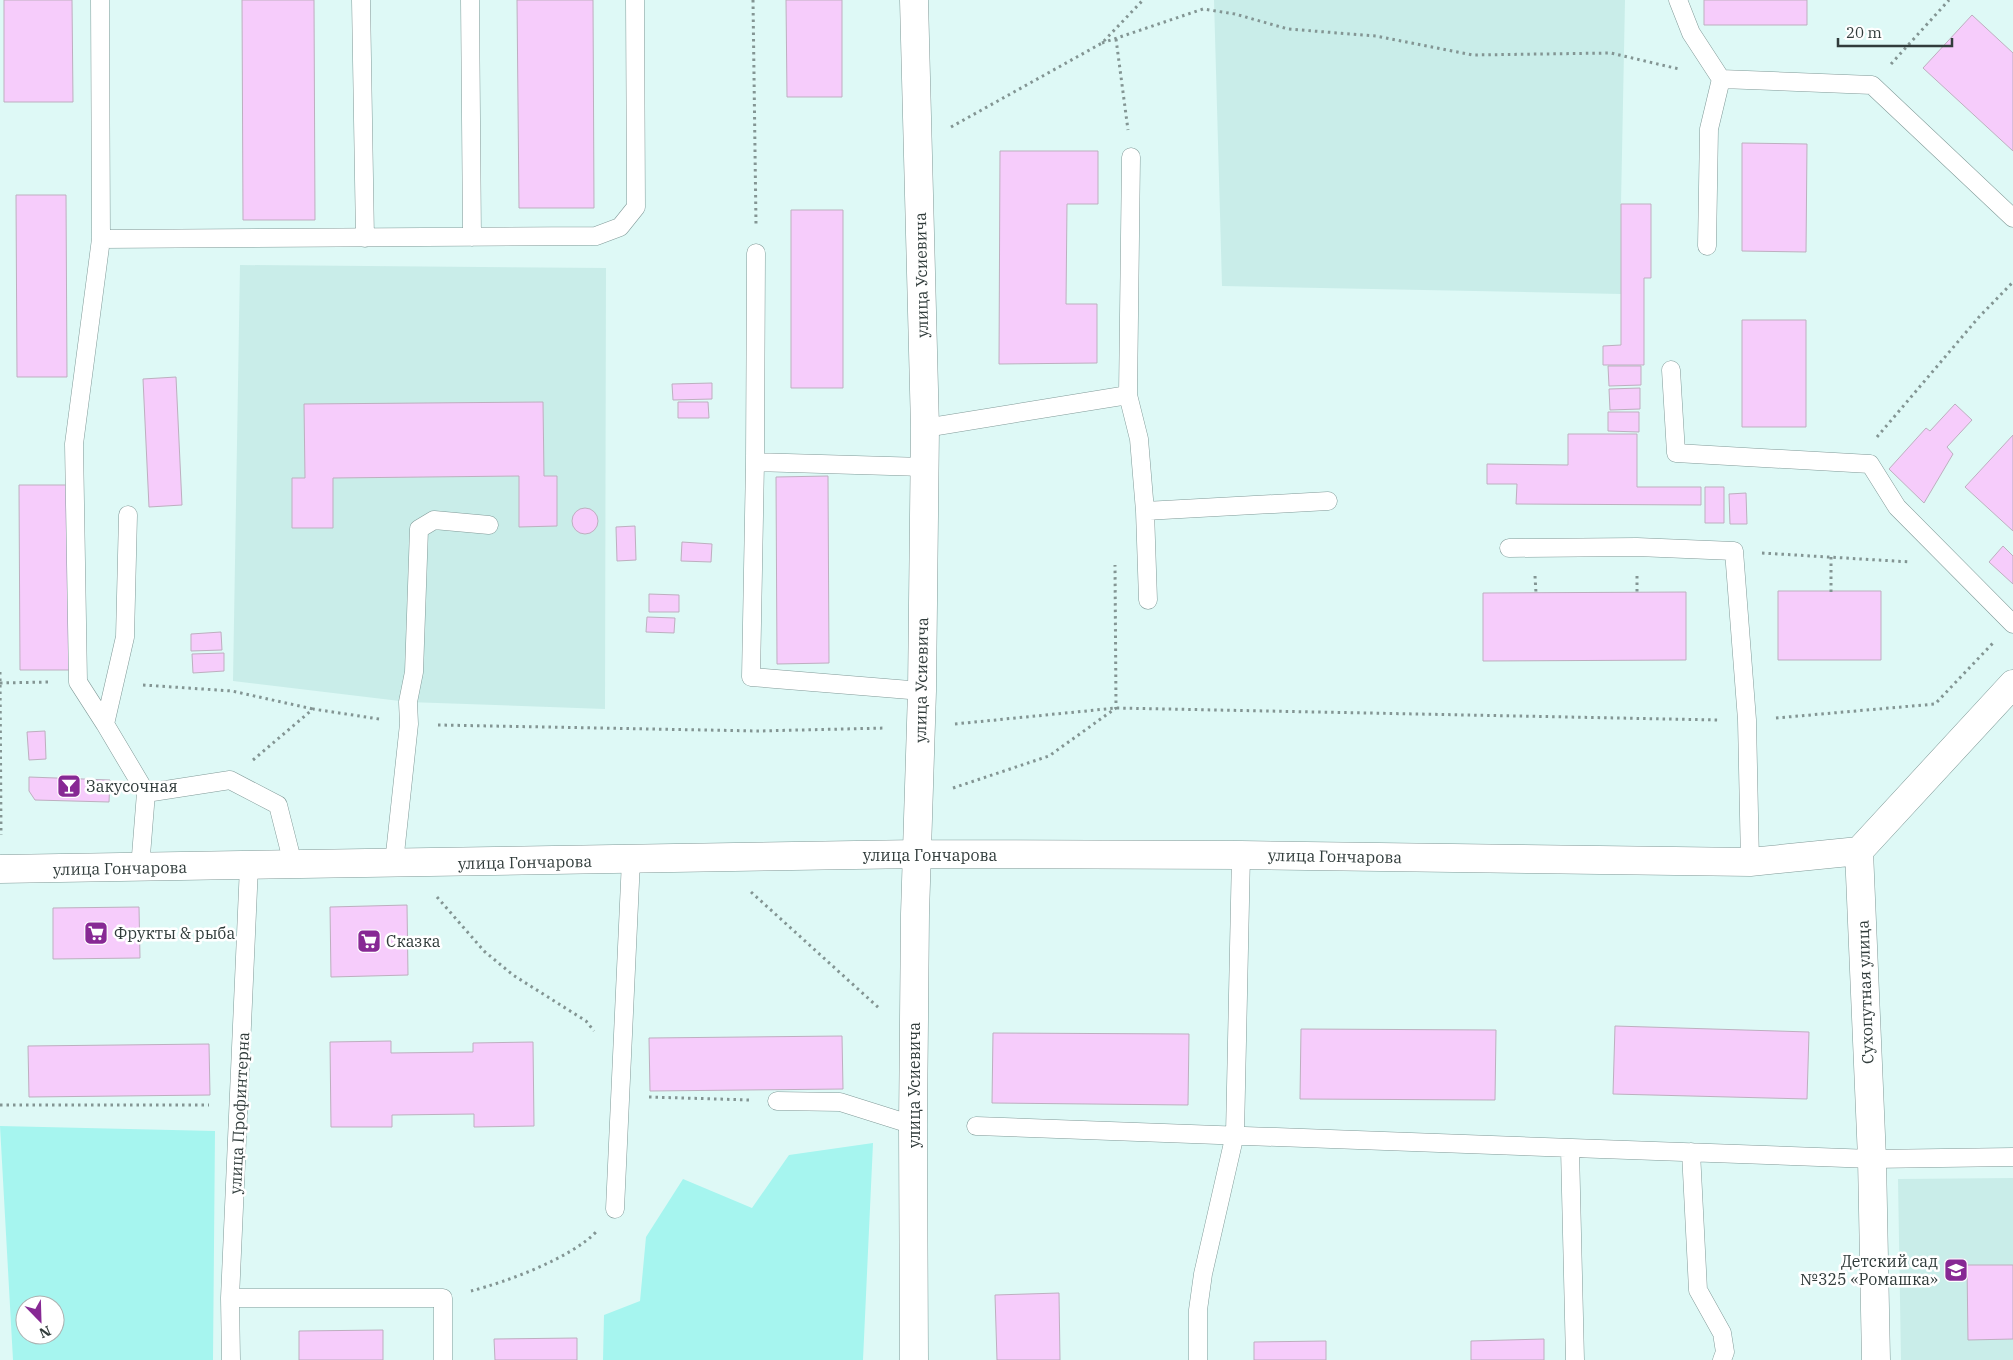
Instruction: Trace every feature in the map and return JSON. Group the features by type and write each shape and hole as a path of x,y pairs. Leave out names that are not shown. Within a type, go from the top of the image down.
{"street":[{"name":"улица Усиевича","path":"914,0 925,428 922,691 914,1039 914,1360"},
{"path":"1859,850 2013,684"},
{"name":"улица Гончарова","path":"0,869 917,854 1240,855 1750,862 1859,850"},
{"name":"Сухопутная улица","path":"1859,850 1872,1159 1876,1360"}],"lane":[{"path":"100,0 101,239 74,444 78,682 146,793 140,868"},
{"path":"361,0 365,238"},
{"path":"470,0 472,236"},
{"path":"101,239 596,236 620,227 636,207 635,0"},
{"path":"1678,0 1690,33 1721,78 1710,129 1707,246"},
{"path":"1721,78 1872,85 2013,218"},
{"path":"1131,157 1128,395 1139,439 1145,511 1148,600"},
{"path":"756,254 751,677 922,691"},
{"path":"1671,370 1676,453 1870,464 1897,507 2013,624"},
{"path":"925,428 1128,395"},
{"path":"755,462 924,467"},
{"path":"1145,511 1328,501"},
{"path":"105,724 125,637 128,515"},
{"path":"394,864 409,724 408,702 414,672 419,528 434,520 489,525"},
{"path":"1509,548 1637,547 1734,551 1747,720 1750,862"},
{"path":"146,793 230,780 278,805 293,864"},
{"path":"1198,1360 1198,1310 1203,1274 1235,1134 1240,855"},
{"path":"615,1210 631,860"},
{"name":"улица Профинтерна","path":"231,1360 230,1298 249,866"},
{"path":"777,1101 840,1102 913,1124"},
{"path":"976,1126 1235,1134 1570,1149 1872,1159 2013,1157"},
{"path":"1570,1149 1575,1360"},
{"path":"1691,1152 1698,1290 1722,1333 1725,1352 1722,1360"},
{"path":"230,1298 444,1298 443,1360"}],"path":[{"path":"753,0 756,254"},
{"path":"1102,43 1143,0"},
{"path":"1872,85 1949,0"},
{"path":"919,146 1102,43 1203,9 1234,14 1288,29 1376,36 1473,55 1611,53 1721,78"},
{"path":"1116,39 1131,157"},
{"path":"1870,464 1878,435 1979,317 2013,282"},
{"path":"1734,551 1912,562"},
{"path":"1831,557 1831,592"},
{"path":"1115,562 1116,708"},
{"path":"115,684 232,691 313,708 409,724 758,731 921,728 1116,708 1747,720 1935,704 1995,641 1988,635"},
{"path":"0,672 0,838"},
{"path":"0,683 78,682"},
{"path":"230,780 313,708"},
{"path":"919,799 1049,756 1116,708"},
{"path":"750,891 914,1039"},
{"path":"432,892 484,952 513,974 586,1021 622,1067"},
{"path":"621,1097 777,1101"},
{"path":"0,1105 239,1105"},
{"path":"444,1298 487,1287 553,1261 591,1237 615,1210"}],"shaded area":[{"path":"1214,0 1625,0 1621,294 1222,286"},
{"path":"240,265 606,268 605,709 408,702 233,681"},
{"path":"0,1126 215,1131 213,1360 13,1360"},
{"path":"873,1143 863,1360 603,1360 604,1315 640,1301 646,1237 683,1179 752,1208 789,1155"},
{"name":"Детский сад №325 «Ромашка»","path":"2013,1178 2013,1360 1901,1360 1898,1179"}],"building":[{"path":"4,0 72,0 73,102 4,102"},
{"path":"242,0 314,0 315,220 243,220"},
{"path":"517,0 593,0 594,208 519,208"},
{"path":"786,0 842,0 842,97 787,97"},
{"path":"1704,0 1807,0 1807,25 1704,25"},
{"path":"1972,15 2013,53 2013,151 1923,68"},
{"path":"1742,143 1807,144 1806,252 1742,251"},
{"path":"1000,151 1098,151 1098,204 1067,204 1066,304 1097,304 1097,363 999,364"},
{"path":"16,195 66,195 67,377 17,377"},
{"path":"1621,204 1651,204 1651,278 1644,278 1644,365 1603,365 1603,346 1621,345"},
{"path":"791,210 843,210 843,388 791,388"},
{"path":"1742,320 1806,320 1806,427 1742,427"},
{"path":"1608,366 1641,366 1641,385 1609,386"},
{"path":"176,377 182,505 149,507 143,379"},
{"path":"712,383 712,399 673,400 672,384"},
{"path":"1640,388 1640,409 1610,410 1609,389"},
{"path":"543,402 544,476 557,476 557,526 519,527 519,476 333,478 333,528 292,528 292,478 305,478 304,404"},
{"path":"678,402 708,402 709,418 678,418"},
{"path":"1955,404 1972,420 1947,447 1953,454 1924,503 1889,469 1926,428 1930,431"},
{"path":"1608,412 1639,412 1639,432 1608,431"},
{"path":"1568,434 1637,434 1637,487 1701,487 1701,505 1516,504 1517,484 1487,484 1487,464 1568,465"},
{"path":"2013,435 2013,531 1965,487"},
{"path":"828,476 829,663 777,664 776,477"},
{"path":"19,485 69,485 70,670 20,670"},
{"path":"1705,487 1724,487 1724,523 1705,523"},
{"path":"1746,493 1747,524 1730,524 1729,494"},
{"path":"585,508 594,512 598,521 594,530 585,534 576,530 572,521 576,512"},
{"path":"635,526 636,560 617,561 616,527"},
{"path":"682,542 712,544 711,562 681,561"},
{"path":"2003,546 2013,556 2013,584 1989,562"},
{"path":"1778,591 1881,591 1881,660 1778,660"},
{"path":"1686,592 1686,660 1483,661 1483,593"},
{"path":"649,594 679,595 679,612 649,612"},
{"path":"647,617 675,618 674,633 646,632"},
{"path":"221,632 222,650 191,651 191,634"},
{"path":"224,653 224,671 193,673 192,654"},
{"path":"45,731 46,759 29,760 27,732"},
{"name":"Закусочная","path":"29,777 110,780 109,802 35,800 29,791"},
{"name":"Сказка","path":"407,905 408,975 331,977 330,907"},
{"name":"Фрукты & рыба","path":"139,907 140,958 53,959 53,908"},
{"path":"1615,1026 1809,1032 1807,1099 1613,1094"},
{"path":"1301,1029 1496,1030 1495,1100 1300,1099"},
{"path":"993,1033 1189,1034 1188,1105 992,1103"},
{"path":"842,1036 843,1089 650,1091 649,1038"},
{"path":"391,1041 391,1053 473,1052 473,1043 533,1042 534,1126 474,1127 474,1114 392,1115 392,1127 331,1127 330,1042"},
{"path":"209,1044 210,1095 29,1097 28,1046"},
{"path":"1967,1265 2013,1265 2013,1339 1968,1340"},
{"path":"1059,1293 1060,1360 997,1360 995,1295"},
{"path":"383,1330 383,1360 299,1360 299,1331"},
{"path":"577,1338 577,1360 495,1360 494,1339"},
{"path":"1544,1339 1544,1360 1471,1360 1471,1341"},
{"path":"1326,1341 1326,1360 1254,1360 1254,1342"}],"place":[{"name":"Закусочная","path":"69,786"},
{"name":"Фрукты & рыба","path":"96,933"},
{"name":"Сказка","path":"369,941"},
{"name":"Детский сад №325 «Ромашка»","path":"1956,1270"}]}
